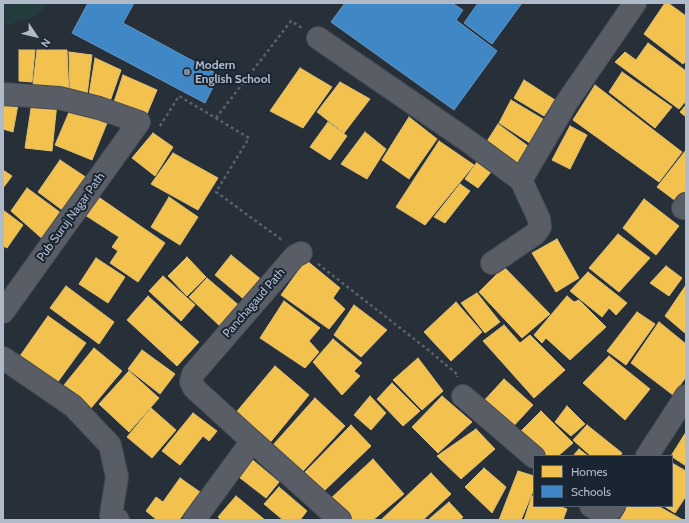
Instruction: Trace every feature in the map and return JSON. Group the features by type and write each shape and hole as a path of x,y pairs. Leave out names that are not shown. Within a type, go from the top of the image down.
{"street":[{"path":"521,180 567,102 635,3"},
{"path":"318,38 468,141 521,180 540,219 540,227 535,234 492,263"},
{"path":"3,94 59,98 99,108 139,122"},
{"name":"Pub Suruj Nagar Path","path":"3,312 139,122"},
{"name":"Panchagaud Path","path":"301,253 295,256 193,374 191,382 194,388 340,520"},
{"path":"3,358 73,406 110,445 117,477 111,515 118,520"},
{"path":"463,396 533,456"},
{"path":"648,455 686,396"},
{"path":"194,520 252,441"},
{"path":"593,507 604,513 613,507"}],"path":[{"path":"216,118 291,21 318,38"},
{"path":"139,122 158,130 179,96 249,138 216,192 301,253 306,255 458,375 454,383 455,388 463,396"}],"green space":[{"path":"3,3 49,3 35,17 3,26"}],"building: Homes":[{"path":"665,3 668,3 686,16 686,61 683,64 644,34"},
{"path":"648,43 686,71 686,101 679,109 615,62 625,52 636,60"},
{"path":"19,50 35,50 32,82 19,81"},
{"path":"37,50 67,50 69,95 32,93"},
{"path":"69,52 92,55 87,95 70,92"},
{"path":"95,58 121,70 108,107 88,101"},
{"path":"300,68 332,87 303,128 270,111"},
{"path":"622,72 672,107 655,128 609,92"},
{"path":"123,75 157,90 144,121 112,108"},
{"path":"524,80 555,100 544,116 514,98"},
{"path":"340,82 370,99 344,133 317,112"},
{"path":"595,85 682,152 659,182 573,120"},
{"path":"3,98 19,99 13,132 3,129"},
{"path":"511,100 548,122 536,147 499,123"},
{"path":"32,102 57,103 52,151 25,148"},
{"path":"686,105 686,117 680,112"},
{"path":"70,110 107,123 92,160 55,145"},
{"path":"409,117 437,139 409,179 382,160"},
{"path":"328,122 347,136 330,160 310,147"},
{"path":"498,124 532,149 515,170 484,146"},
{"path":"570,126 587,135 570,169 552,160"},
{"path":"365,132 386,149 367,179 341,164"},
{"path":"153,133 173,147 155,176 132,158"},
{"path":"439,141 474,165 425,225 396,207"},
{"path":"686,150 686,190 677,202 657,187"},
{"path":"173,153 218,178 198,210 151,184"},
{"path":"60,160 93,182 69,215 38,192"},
{"path":"477,162 491,172 478,188 465,179"},
{"path":"3,170 12,176 3,188"},
{"path":"460,184 470,191 445,223 434,217"},
{"path":"27,188 65,216 46,242 11,211"},
{"path":"97,196 165,243 138,282 110,263 118,251 112,247 119,237 85,215"},
{"path":"169,197 198,217 180,245 151,227"},
{"path":"644,199 679,226 656,255 623,228"},
{"path":"3,210 23,225 7,248 3,246"},
{"path":"618,234 650,258 619,292 589,268"},
{"path":"557,239 579,278 556,292 532,253"},
{"path":"231,255 263,281 246,301 215,275"},
{"path":"187,257 206,277 187,296 168,276"},
{"path":"96,258 125,277 108,303 79,284"},
{"path":"306,260 340,288 333,298 345,309 329,329 281,295"},
{"path":"666,266 682,278 669,296 650,283"},
{"path":"504,267 550,314 522,338 479,292"},
{"path":"588,272 627,303 616,315 609,308 602,317 570,291"},
{"path":"163,276 195,305 181,321 149,291"},
{"path":"207,278 242,308 222,328 189,297"},
{"path":"686,285 686,334 665,316"},
{"path":"66,286 114,322 99,344 50,308"},
{"path":"477,293 500,322 485,333 461,303"},
{"path":"148,296 199,342 177,366 127,320"},
{"path":"567,296 574,302 579,300 606,327 570,360 546,338 542,343 534,335"},
{"path":"284,301 320,328 309,341 319,352 305,368 260,338"},
{"path":"456,302 482,332 451,361 424,332"},
{"path":"354,305 387,330 361,357 334,335"},
{"path":"637,312 655,324 626,365 607,351"},
{"path":"48,316 86,343 57,383 20,356"},
{"path":"659,322 686,344 686,377 673,395 631,363"},
{"path":"504,325 520,343 530,335 565,370 534,398 483,341"},
{"path":"333,339 362,363 354,371 360,376 342,395 313,362"},
{"path":"94,348 122,371 91,408 64,385"},
{"path":"142,350 175,374 160,394 128,369"},
{"path":"609,356 650,389 625,420 583,383"},
{"path":"418,358 443,391 422,410 393,380"},
{"path":"275,366 309,395 268,445 233,416"},
{"path":"129,371 159,398 129,432 99,404"},
{"path":"504,379 533,405 509,431 481,404"},
{"path":"392,383 420,411 403,426 377,399"},
{"path":"370,396 386,413 371,430 354,415"},
{"path":"442,396 472,422 438,453 412,427"},
{"path":"315,398 345,426 302,472 273,445"},
{"path":"567,406 585,424 571,436 555,422"},
{"path":"151,408 176,430 152,458 127,437"},
{"path":"541,411 573,443 559,455 535,455 515,437"},
{"path":"193,413 217,431 209,441 203,436 180,465 162,451"},
{"path":"351,425 371,446 323,492 305,472"},
{"path":"587,425 622,453 621,455 590,455 573,440"},
{"path":"476,429 495,449 461,479 437,456"},
{"path":"686,432 686,466 672,455"},
{"path":"579,449 587,455 574,455"},
{"path":"249,457 279,482 266,498 235,474"},
{"path":"373,459 404,494 373,520 351,520 328,501"},
{"path":"673,464 686,471 686,496 675,513 666,507 673,507"},
{"path":"484,468 506,487 492,513 465,487"},
{"path":"518,471 533,476 533,491 521,520 499,520"},
{"path":"431,473 451,494 423,520 381,520"},
{"path":"180,478 200,492 179,520 157,520 146,511 156,497 163,502"},
{"path":"279,487 307,511 300,520 283,520 264,504"},
{"path":"236,496 265,520 221,520 218,517"},
{"path":"532,496 533,507 562,507 567,509 563,520 524,520"},
{"path":"449,502 463,517 460,520 428,520"},
{"path":"626,507 660,507 683,520 620,520"}],"building: Schools":[{"path":"88,3 134,3 123,23 219,75 205,103 72,33"},
{"path":"345,3 452,3 463,10 456,20 497,51 454,110 331,22"},
{"path":"478,3 522,3 492,44 464,23"}],"place":[{"name":"Modern English School","path":"187,72"}]}
